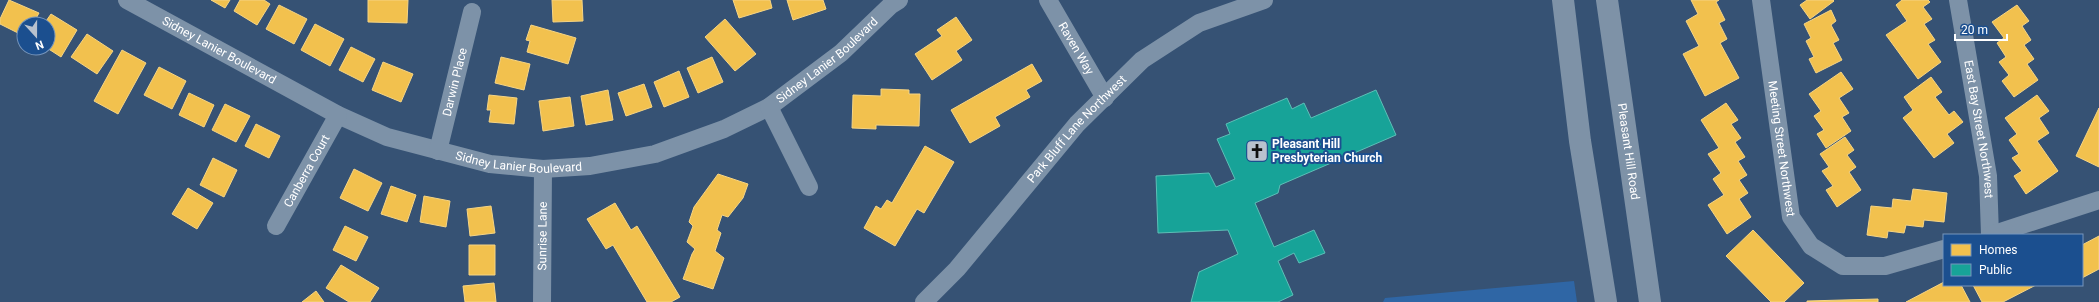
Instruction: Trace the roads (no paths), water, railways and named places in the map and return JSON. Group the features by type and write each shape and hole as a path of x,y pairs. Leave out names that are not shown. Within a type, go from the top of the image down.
{"highway":[{"path":"1563,0 1580,141 1606,302"},
{"name":"Pleasant Hill Road","path":"1607,0 1650,302"}],"street":[{"name":"Sidney Lanier Boulevard","path":"127,0 338,115 387,137 490,164 543,169 590,166 655,154 724,129 769,107 841,53 890,5 899,0"},
{"name":"Raven Way","path":"1048,0 1105,98"},
{"name":"Park Bluff Lane Northwest","path":"924,302 957,269 1077,124 1142,60 1199,23 1264,0"},
{"name":"Meeting Street Northwest","path":"1761,0 1791,217 1811,246 1843,266 1885,266 1943,249"},
{"name":"East Bay Street Northwest","path":"1958,0 1988,176 1990,234"},
{"name":"Darwin Place","path":"438,151 472,12"},
{"path":"769,107 810,186"},
{"name":"Canberra Court","path":"276,226 338,115"},
{"name":"Sunrise Lane","path":"542,302 543,169"},
{"path":"1993,234 2099,200"}],"place":[{"name":"Pleasant Hill Presbyterian Church","path":"1257,151"}]}
